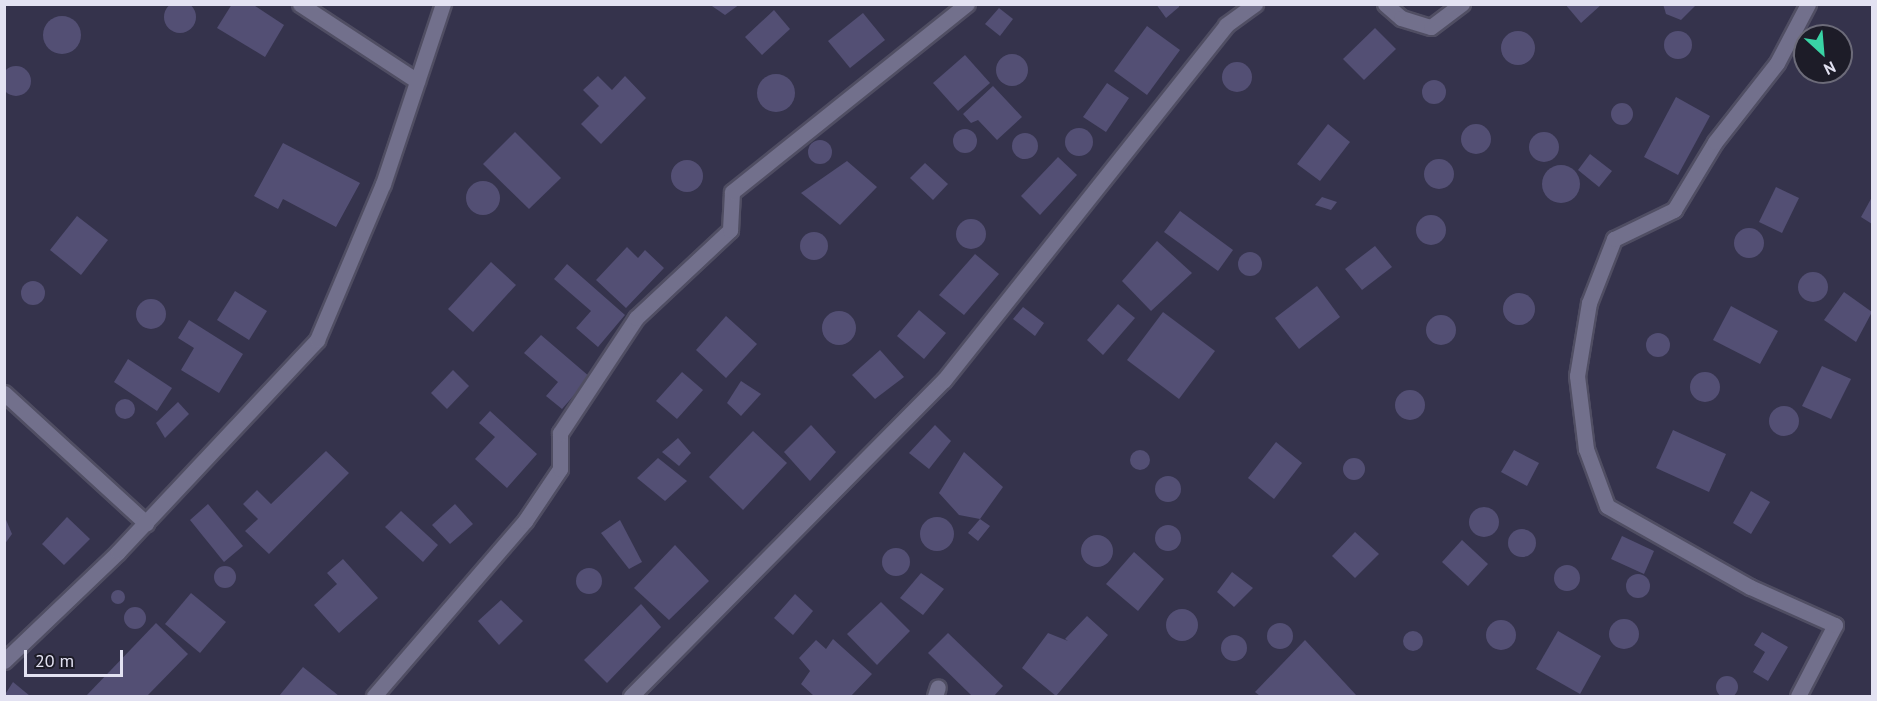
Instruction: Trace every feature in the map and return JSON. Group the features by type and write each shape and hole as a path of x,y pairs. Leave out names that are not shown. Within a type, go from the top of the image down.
{"street":[{"path":"300,4 417,81"},
{"path":"4,661 146,523 317,340 383,184 443,4"},
{"path":"374,696 525,521 560,470 560,433 636,318 730,230 732,192 967,4"},
{"path":"631,696 944,380 1226,24 1255,4"},
{"path":"1385,4 1401,18 1431,27 1462,4"},
{"path":"1798,696 1835,625 1750,587 1607,506 1586,449 1577,376 1589,303 1614,239 1674,210 1715,142 1777,63 1808,4"},
{"path":"4,393 146,523"}],"building":[{"path":"180,1 192,5 196,17 192,29 180,33 168,29 164,17 168,5"},
{"path":"232,4 252,4 284,25 265,57 217,28"},
{"path":"709,4 740,4 725,15"},
{"path":"1156,4 1179,4 1179,7 1166,18"},
{"path":"1565,4 1602,4 1581,23"},
{"path":"1663,4 1695,4 1695,6 1681,20 1666,14"},
{"path":"999,8 1013,19 1000,36 985,24"},
{"path":"774,10 790,29 762,55 745,37"},
{"path":"863,13 885,40 850,68 828,41"},
{"path":"62,16 75,22 81,35 75,48 62,54 49,48 43,35 49,22"},
{"path":"1147,26 1180,50 1147,95 1114,71"},
{"path":"1375,28 1396,49 1364,80 1343,59"},
{"path":"1518,31 1530,36 1535,48 1530,60 1518,65 1506,60 1501,48 1506,36"},
{"path":"1678,31 1688,35 1692,45 1688,55 1678,59 1668,55 1664,45 1668,35"},
{"path":"1012,54 1023,59 1028,70 1023,81 1012,86 1001,81 996,70 1001,59"},
{"path":"965,55 990,83 958,111 933,83"},
{"path":"1237,62 1248,66 1252,77 1248,88 1237,92 1226,88 1222,77 1226,66"},
{"path":"16,66 27,70 31,81 27,92 16,96 5,92 1,81 5,70"},
{"path":"776,74 790,79 795,93 790,107 776,112 762,107 757,93 762,79"},
{"path":"598,76 612,90 625,76 646,98 601,144 581,124 599,106 583,90"},
{"path":"1434,80 1443,83 1446,92 1443,101 1434,104 1425,101 1422,92 1425,83"},
{"path":"1107,83 1129,98 1106,132 1083,117"},
{"path":"993,86 1022,117 997,140 978,120 971,123 963,114"},
{"path":"1676,97 1710,116 1678,175 1644,157"},
{"path":"1622,103 1630,106 1633,114 1630,122 1622,125 1614,122 1611,114 1614,106"},
{"path":"1328,124 1350,142 1320,181 1297,164"},
{"path":"1476,124 1487,128 1491,139 1487,150 1476,154 1465,150 1461,139 1465,128"},
{"path":"1079,128 1089,132 1093,142 1089,152 1079,156 1069,152 1065,142 1069,132"},
{"path":"960,129 970,129 977,136 977,146 970,153 960,153 953,146 953,136"},
{"path":"515,132 561,178 529,209 483,164"},
{"path":"1544,132 1555,136 1559,147 1555,158 1544,162 1533,158 1529,147 1533,136"},
{"path":"1025,133 1035,136 1038,146 1035,156 1025,159 1015,156 1012,146 1015,136"},
{"path":"820,140 828,144 832,152 828,160 820,164 812,160 808,152 812,144"},
{"path":"283,143 360,183 336,227 283,199 278,209 254,196"},
{"path":"1590,154 1612,171 1599,187 1578,170"},
{"path":"1058,157 1077,175 1040,215 1021,196"},
{"path":"1439,159 1450,163 1454,174 1450,185 1439,189 1428,185 1424,174 1428,163"},
{"path":"687,160 698,165 703,176 698,187 687,192 676,187 671,176 676,165"},
{"path":"847,161 877,187 840,225 801,193"},
{"path":"925,163 948,184 933,200 910,178"},
{"path":"1561,165 1574,171 1580,184 1574,197 1561,203 1548,197 1542,184 1548,171"},
{"path":"483,181 495,186 500,198 495,210 483,215 471,210 466,198 471,186"},
{"path":"1776,187 1799,198 1782,233 1759,222"},
{"path":"1322,197 1337,202 1331,210 1315,205"},
{"path":"1872,197 1872,224 1861,217"},
{"path":"1180,211 1233,250 1218,271 1164,232"},
{"path":"1431,215 1442,219 1446,230 1442,241 1431,245 1420,241 1416,230 1420,219"},
{"path":"77,216 108,240 81,275 50,250"},
{"path":"971,219 982,223 986,234 982,245 971,249 960,245 956,234 960,223"},
{"path":"1749,228 1760,232 1764,243 1760,254 1749,258 1738,254 1734,243 1738,232"},
{"path":"814,232 824,236 828,246 824,256 814,260 804,256 800,246 804,236"},
{"path":"1157,241 1192,273 1151,311 1122,281"},
{"path":"1375,246 1392,267 1362,290 1345,269"},
{"path":"627,247 638,258 645,250 664,268 626,308 596,280"},
{"path":"1250,252 1258,256 1262,264 1258,272 1250,276 1242,272 1238,264 1242,256"},
{"path":"975,254 999,274 964,315 939,295"},
{"path":"491,262 516,285 473,332 448,309"},
{"path":"567,264 625,315 598,347 576,328 591,311 554,279"},
{"path":"1813,272 1824,276 1828,287 1824,298 1813,302 1802,298 1798,287 1802,276"},
{"path":"33,281 42,284 45,293 42,302 33,305 24,302 21,293 24,284"},
{"path":"1317,286 1340,317 1299,349 1275,318"},
{"path":"235,291 267,311 249,340 217,320"},
{"path":"1844,292 1872,312 1856,342 1824,320"},
{"path":"1519,293 1530,298 1535,309 1530,320 1519,325 1508,320 1503,309 1508,298"},
{"path":"151,299 162,303 166,314 162,325 151,329 140,325 136,314 140,303"},
{"path":"1118,304 1135,318 1103,355 1087,340"},
{"path":"1731,306 1778,331 1760,364 1713,340"},
{"path":"1023,307 1044,323 1035,336 1013,319"},
{"path":"919,310 946,333 924,359 897,336"},
{"path":"839,311 851,316 856,328 851,340 839,345 827,340 822,328 827,316"},
{"path":"1163,312 1215,351 1179,399 1127,360"},
{"path":"1441,315 1452,319 1456,330 1452,341 1441,345 1430,341 1426,330 1430,319"},
{"path":"726,316 757,344 726,378 696,350"},
{"path":"189,320 243,354 219,393 181,370 194,348 178,338"},
{"path":"1653,333 1663,333 1670,340 1670,350 1663,357 1653,357 1646,350 1646,340"},
{"path":"541,335 590,377 562,409 546,396 558,382 524,353"},
{"path":"880,350 904,377 875,399 852,375"},
{"path":"128,359 172,388 157,411 114,382"},
{"path":"1822,366 1851,379 1831,419 1802,406"},
{"path":"453,370 469,386 447,409 431,393"},
{"path":"682,372 703,390 677,419 656,401"},
{"path":"1705,372 1716,376 1720,387 1716,398 1705,402 1694,398 1690,387 1694,376"},
{"path":"741,381 761,394 741,416 727,403"},
{"path":"1410,390 1421,394 1425,405 1421,416 1410,420 1399,416 1395,405 1399,394"},
{"path":"125,399 132,402 135,409 132,416 125,419 118,416 115,409 118,402"},
{"path":"178,402 189,414 165,438 156,423"},
{"path":"1784,406 1795,410 1799,421 1795,432 1784,436 1773,432 1769,421 1773,410"},
{"path":"490,411 537,454 507,488 475,459 495,437 479,423"},
{"path":"811,425 836,452 810,481 784,452"},
{"path":"935,425 951,441 929,469 909,453"},
{"path":"1673,430 1726,454 1709,492 1656,468"},
{"path":"753,431 787,463 743,510 709,477"},
{"path":"678,438 691,453 679,466 662,452"},
{"path":"1276,442 1302,463 1274,499 1248,478"},
{"path":"1136,450 1144,450 1150,456 1150,464 1144,470 1136,470 1130,464 1130,456"},
{"path":"1514,450 1539,463 1527,486 1501,472"},
{"path":"326,451 349,473 269,554 245,531 258,519 243,504 257,490 271,504"},
{"path":"964,452 1003,487 980,519 959,515 939,493"},
{"path":"658,458 687,481 665,501 637,478"},
{"path":"1350,458 1358,458 1365,465 1365,473 1358,480 1350,480 1343,473 1343,465"},
{"path":"1168,476 1177,480 1181,489 1177,498 1168,502 1159,498 1155,489 1159,480"},
{"path":"1751,491 1770,502 1751,534 1733,523"},
{"path":"208,504 243,546 224,562 190,520"},
{"path":"455,504 473,524 450,544 432,525"},
{"path":"1484,507 1495,511 1499,522 1495,533 1484,537 1473,533 1469,522 1473,511"},
{"path":"401,511 438,545 423,562 385,527"},
{"path":"4,515 12,534 4,545"},
{"path":"67,517 90,539 64,565 42,544"},
{"path":"937,517 949,522 954,534 949,546 937,551 925,546 920,534 925,522"},
{"path":"980,519 990,526 978,541 968,533"},
{"path":"620,520 642,562 629,569 601,533"},
{"path":"1168,525 1178,528 1181,538 1178,548 1168,551 1158,548 1155,538 1158,528"},
{"path":"1522,529 1532,533 1536,543 1532,553 1522,557 1512,553 1508,543 1512,533"},
{"path":"1355,532 1379,554 1355,578 1332,556"},
{"path":"1097,535 1108,540 1113,551 1108,562 1097,567 1086,562 1081,551 1086,540"},
{"path":"1622,536 1654,551 1644,574 1611,559"},
{"path":"1462,540 1488,564 1468,586 1442,562"},
{"path":"675,545 709,581 669,620 634,588"},
{"path":"896,548 906,552 910,562 906,572 896,576 886,572 882,562 886,552"},
{"path":"1134,552 1164,579 1138,611 1106,584"},
{"path":"343,559 378,598 339,633 314,605 337,584 327,573"},
{"path":"1567,565 1576,569 1580,578 1576,587 1567,591 1558,587 1554,578 1558,569"},
{"path":"221,566 229,566 236,573 236,581 229,588 221,588 214,581 214,573"},
{"path":"589,568 598,572 602,581 598,590 589,594 580,590 576,581 580,572"},
{"path":"1232,572 1253,588 1234,607 1217,592"},
{"path":"921,573 944,589 923,615 900,598"},
{"path":"1638,574 1646,578 1650,586 1646,594 1638,598 1630,594 1626,586 1630,578"},
{"path":"115,590 121,590 125,597 121,604 115,604 111,600 111,594"},
{"path":"191,593 226,622 200,653 165,624"},
{"path":"795,594 813,611 793,635 774,618"},
{"path":"501,600 523,621 499,645 478,621"},
{"path":"881,602 910,631 877,665 847,634"},
{"path":"641,604 661,627 607,683 584,660"},
{"path":"135,607 143,610 146,618 143,626 135,629 127,626 124,618 127,610"},
{"path":"1182,609 1193,614 1198,625 1193,636 1182,641 1171,636 1166,625 1171,614"},
{"path":"1087,616 1108,635 1056,696 1022,668 1048,633 1068,641 1065,639"},
{"path":"1624,619 1635,623 1639,634 1635,645 1624,649 1613,645 1609,634 1613,623"},
{"path":"1501,620 1512,624 1516,635 1512,646 1501,650 1490,646 1486,635 1490,624"},
{"path":"156,623 188,654 147,696 86,696"},
{"path":"1280,623 1289,627 1293,636 1289,645 1280,649 1271,645 1267,636 1271,627"},
{"path":"1413,631 1420,634 1423,641 1420,648 1413,651 1406,648 1403,641 1406,634"},
{"path":"1558,631 1601,656 1580,694 1536,669"},
{"path":"1762,632 1788,647 1768,681 1753,672 1765,652 1754,645"},
{"path":"948,633 1003,686 994,696 972,696 928,653"},
{"path":"1234,635 1243,639 1247,648 1243,657 1234,661 1225,657 1221,648 1225,639"},
{"path":"833,639 872,674 851,696 814,696 801,684 810,671 799,658 816,640 826,649"},
{"path":"1305,640 1357,696 1260,696 1255,692"},
{"path":"303,667 339,696 279,696"},
{"path":"1727,676 1735,679 1738,687 1735,695 1727,698 1719,695 1716,687 1719,679"},
{"path":"13,682 30,696 4,696"}]}
